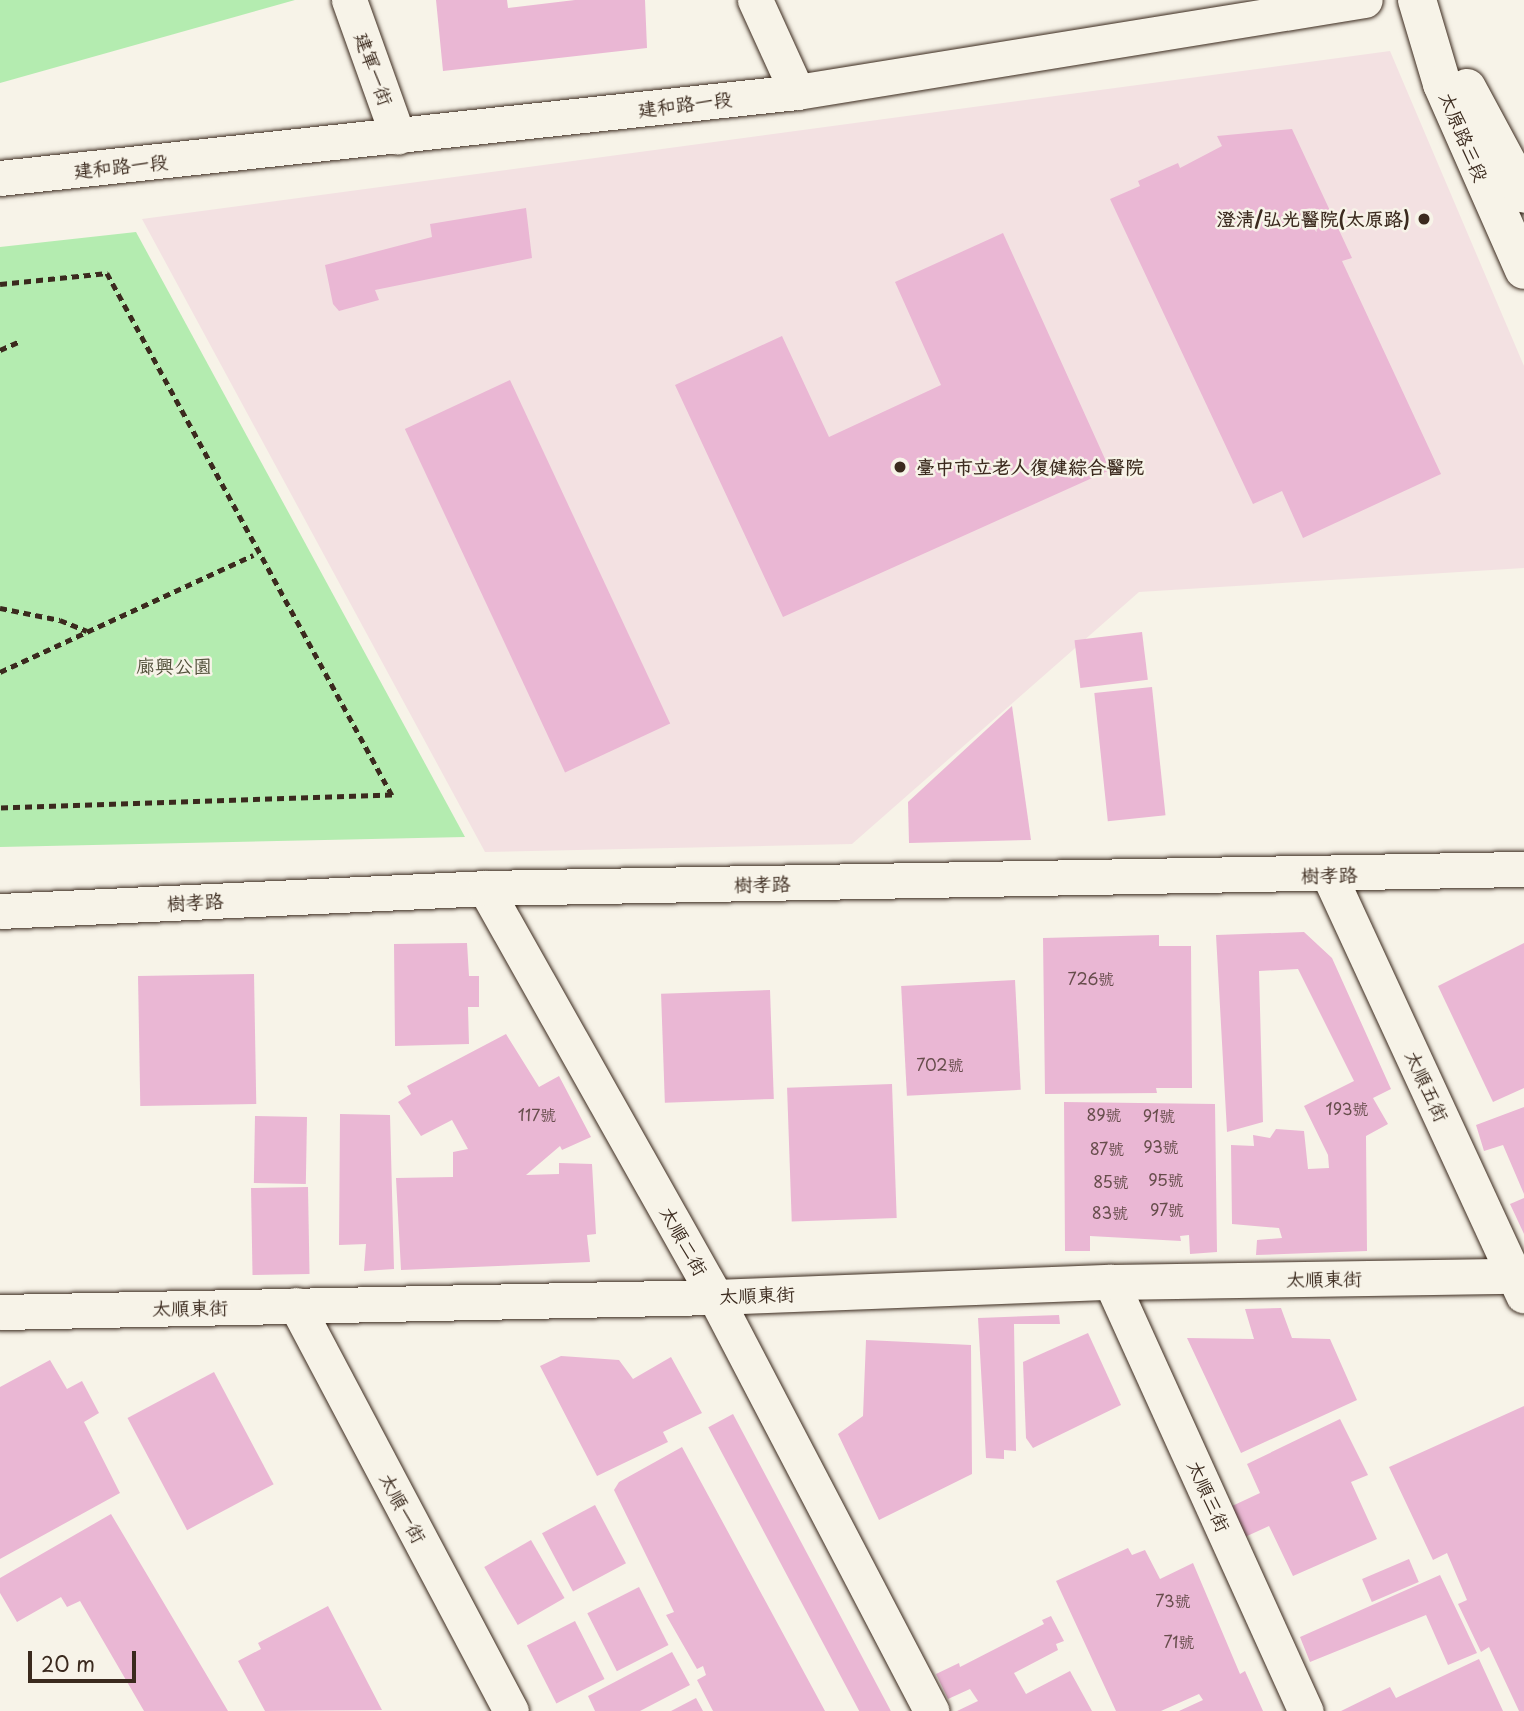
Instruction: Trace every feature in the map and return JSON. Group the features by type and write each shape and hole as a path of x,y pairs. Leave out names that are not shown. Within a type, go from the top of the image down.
{"main road":[{"name":"太原路三段","path":"1418,0 1524,194"},
{"name":"太原路三段","path":"1418,0 1442,85 1524,270"}],"street":[{"name":"建軍一街","path":"349,0 398,137"},
{"path":"755,0 797,92"},
{"name":"建和路一段","path":"0,178 797,92 1365,0"},
{"name":"樹孝路","path":"0,911 485,888 1329,875 1524,869"},
{"name":"太順五街","path":"1329,875 1519,1287"},
{"name":"太順二街","path":"485,888 715,1297 931,1711"},
{"name":"太順東街","path":"0,1311 715,1297 1111,1282 1519,1287"},
{"name":"太順三街","path":"1111,1282 1306,1711"},
{"name":"太順一街","path":"296,1305 511,1711"}],"path":[{"path":"0,284 107,273 392,795 0,808"},
{"path":"0,672 253,555"},
{"path":"0,608 60,620 88,631"}],"shaded area":[{"name":"臺中市立老人復健綜合醫院","path":"1390,51 1524,366 1524,568 1139,592 852,844 485,852 142,219"}],"green space":[{"path":"0,0 295,0 0,83"},
{"name":"廊興公園","path":"136,232 465,837 0,847 0,247"}],"building":[{"path":"436,0 507,0 508,8 575,0 645,0 647,48 443,71"},
{"path":"1292,129 1352,258 1342,261 1441,474 1303,538 1282,491 1253,504 1110,199 1140,186 1138,181 1178,163 1180,168 1222,146 1217,136"},
{"path":"526,208 532,258 375,290 379,300 339,311 333,304 325,265 432,237 430,224"},
{"path":"1003,233 1110,470 783,617 675,385 782,336 829,437 941,385 895,282"},
{"path":"510,380 670,723 565,773 405,429"},
{"path":"1142,632 1148,680 1080,688 1075,640"},
{"path":"1152,687 1165,815 1108,821 1094,693"},
{"path":"1012,706 1031,840 909,843 908,802"},
{"path":"1304,932 1332,958 1391,1089 1373,1098 1388,1124 1366,1136 1367,1251 1256,1255 1257,1240 1282,1238 1279,1228 1232,1224 1231,1145 1254,1146 1253,1135 1270,1138 1276,1129 1304,1131 1308,1169 1329,1168 1328,1155 1304,1106 1354,1081 1298,969 1259,971 1263,1122 1227,1132 1216,935"},
{"path":"1159,935 1159,946 1191,946 1192,1088 1156,1088 1157,1093 1045,1094 1043,938"},
{"path":"467,943 469,976 479,976 479,1007 468,1007 469,1044 395,1046 394,944"},
{"path":"1524,943 1524,1088 1493,1102 1438,986"},
{"path":"254,974 256,1104 140,1106 138,976"},
{"path":"1015,980 1021,1090 907,1096 901,986"},
{"path":"770,990 774,1099 665,1103 661,994"},
{"path":"506,1034 539,1087 559,1076 591,1137 562,1150 560,1146 526,1175 559,1174 559,1163 592,1164 596,1234 587,1235 590,1262 401,1270 396,1178 453,1177 453,1152 468,1149 452,1120 421,1136 398,1102 411,1094 407,1086"},
{"path":"892,1084 897,1218 792,1222 787,1088"},
{"path":"1064,1102 1215,1104 1217,1252 1190,1254 1189,1235 1180,1236 1181,1241 1090,1236 1090,1251 1065,1251"},
{"path":"1524,1107 1524,1194 1503,1145 1484,1151 1476,1125"},
{"path":"340,1114 390,1115 394,1269 364,1271 366,1244 339,1245"},
{"path":"255,1116 307,1117 306,1184 254,1183"},
{"path":"308,1187 310,1274 253,1275 251,1188"},
{"path":"1524,1198 1524,1234 1510,1204"},
{"path":"1281,1308 1292,1338 1330,1339 1357,1400 1241,1453 1187,1338 1254,1339 1245,1309"},
{"path":"1059,1315 1060,1324 1014,1324 1016,1451 1004,1450 1004,1459 986,1458 978,1318"},
{"path":"1088,1333 1121,1405 1033,1448 1026,1438 1023,1362"},
{"path":"866,1340 971,1345 972,1474 879,1520 838,1434 863,1416"},
{"path":"561,1356 619,1360 633,1379 671,1357 702,1413 663,1432 668,1442 597,1476 540,1366"},
{"path":"50,1360 67,1389 82,1381 99,1413 84,1422 120,1493 0,1559 0,1387"},
{"path":"214,1372 274,1484 187,1530 127,1418"},
{"path":"1524,1406 1524,1711 1519,1711 1489,1647 1481,1652 1458,1604 1467,1600 1447,1553 1433,1560 1389,1467"},
{"path":"733,1414 891,1711 859,1711 708,1427"},
{"path":"1340,1419 1368,1475 1351,1482 1377,1539 1293,1576 1269,1526 1245,1537 1230,1507 1260,1493 1247,1464"},
{"path":"682,1447 825,1711 713,1711 697,1680 706,1675 703,1666 697,1669 666,1615 674,1612 614,1490 619,1482"},
{"path":"595,1505 626,1563 573,1591 542,1533"},
{"path":"111,1514 228,1711 144,1711 80,1601 67,1607 61,1597 17,1622 0,1593 0,1578"},
{"path":"531,1540 564,1598 518,1625 484,1567"},
{"path":"1128,1548 1132,1555 1145,1550 1160,1579 1193,1563 1240,1674 1245,1671 1263,1711 1179,1711 1203,1700 1199,1694 1161,1711 1116,1711 1056,1581"},
{"path":"1409,1559 1419,1582 1372,1602 1362,1579"},
{"path":"1440,1575 1477,1653 1448,1665 1426,1615 1310,1662 1300,1637"},
{"path":"639,1587 669,1645 617,1671 587,1613"},
{"path":"328,1606 382,1710 265,1711 238,1661 261,1649 258,1643"},
{"path":"1051,1616 1064,1641 1056,1644 1058,1650 1014,1673 1026,1694 1070,1671 1092,1711 957,1711 978,1701 970,1689 948,1699 936,1674 959,1663 960,1667 1044,1624 1042,1620"},
{"path":"575,1621 605,1679 556,1703 527,1646"},
{"path":"672,1652 690,1685 640,1711 595,1711 588,1696"},
{"path":"1479,1659 1503,1711 1341,1711 1390,1687 1396,1698"},
{"path":"696,1698 703,1711 671,1711"}],"place":[{"name":"澄清/弘光醫院(太原路)","path":"1424,219"},
{"name":"臺中市立老人復健綜合醫院","path":"900,467"}]}
